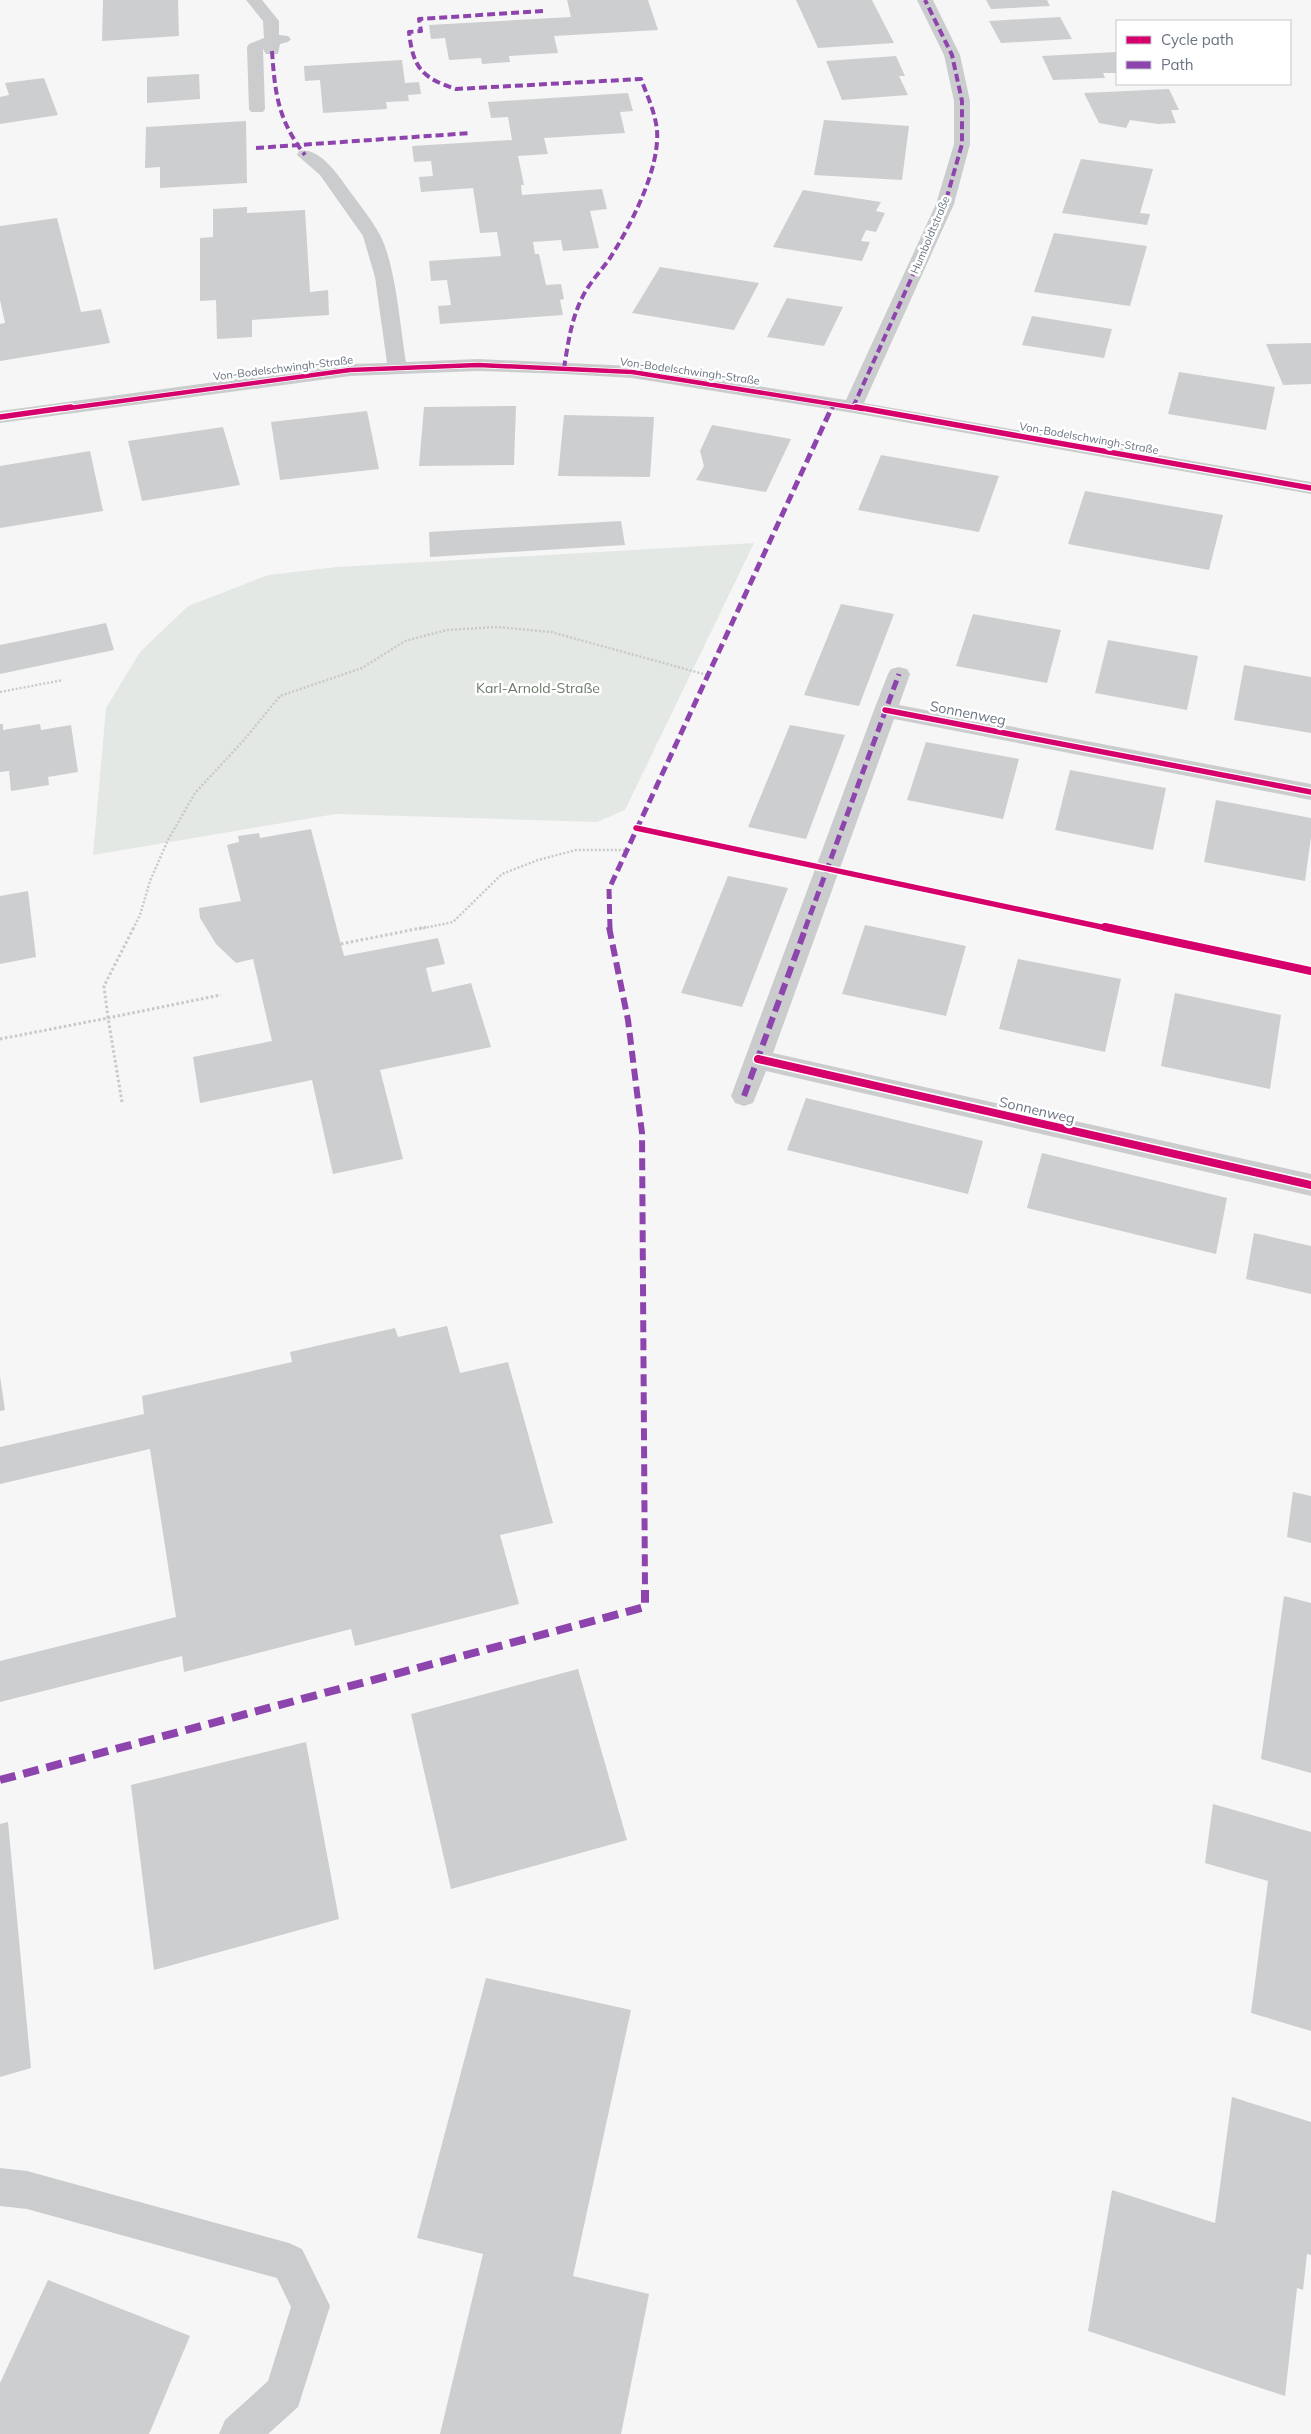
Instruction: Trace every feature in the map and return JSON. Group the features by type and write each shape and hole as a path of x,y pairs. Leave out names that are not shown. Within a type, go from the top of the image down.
{"street":[{"path":"255,1 274,0"},
{"name":"Humboldtstraße","path":"853,407 945,204 962,144 962,101 952,55 925,0"},
{"path":"255,1 271,21 276,43 254,47 257,109"},
{"path":"305,155 326,171 372,236 384,277 398,367"},
{"name":"Von-Bodelschwingh-Straße","path":"0,417 285,378 398,367 478,365 632,372 853,407 1311,488"},
{"path":"744,1096 898,674"},
{"name":"Sonnenweg","path":"885,710 1311,792"},
{"name":"Sonnenweg","path":"758,1059 1311,1185"},
{"path":"0,2187 27,2190 289,2262 311,2306 284,2393 239,2434"}],"path":[{"path":"122,1102 104,986 140,915 150,881 168,840 195,793 243,741 280,696 362,668 405,641 447,630 498,627 551,632 644,656 707,676"},
{"path":"0,692 63,680"},
{"path":"341,944 453,922 502,874 538,860 576,850 626,850"},
{"path":"0,1039 221,995"}],"green space":[{"name":"Karl-Arnold-Straße","path":"754,543 625,810 597,822 336,814 93,855 106,708 140,652 188,606 268,575 337,567"}],"building":[{"path":"103,0 178,0 179,36 102,41"},
{"path":"567,0 648,0 658,30 554,36 558,53 509,56 510,62 482,64 481,58 449,60 445,38 431,39 429,25 571,17"},
{"path":"796,0 872,0 894,43 818,48"},
{"path":"986,0 1047,0 1050,6 991,9"},
{"path":"1060,17 1072,39 1001,43 989,21"},
{"path":"1116,52 1116,73 1103,73 1105,78 1053,80 1042,56"},
{"path":"896,56 905,76 899,76 908,95 842,100 826,61"},
{"path":"402,60 405,83 419,82 421,94 408,95 409,101 386,102 387,109 323,113 320,80 305,81 304,66"},
{"path":"199,74 200,99 147,103 147,77"},
{"path":"44,78 58,115 0,124 0,97 9,95 5,83"},
{"path":"1169,89 1179,110 1171,110 1176,123 1158,124 1130,120 1126,128 1099,123 1084,93"},
{"path":"628,93 633,111 620,112 625,133 544,138 548,154 518,156 524,185 521,185 522,195 602,189 607,209 590,211 599,248 563,251 561,240 533,242 535,254 539,254 546,285 561,284 564,299 560,300 563,315 440,324 438,306 451,305 447,280 431,281 429,261 501,256 497,232 480,233 473,188 421,192 419,177 433,176 431,161 414,162 412,146 512,140 508,117 491,118 488,102"},
{"path":"824,120 909,126 902,180 814,175"},
{"path":"246,121 247,183 160,188 160,167 145,168 146,127"},
{"path":"1081,159 1153,169 1140,213 1150,214 1147,225 1062,213"},
{"path":"803,190 881,202 876,211 885,213 876,232 866,230 861,241 870,242 862,261 773,247"},
{"path":"247,207 247,213 305,210 310,292 328,290 329,315 252,320 252,337 217,339 216,300 200,301 200,238 213,237 213,209"},
{"path":"57,218 81,312 101,309 110,343 0,361 0,324 5,323 0,300 0,226"},
{"path":"1054,233 1147,246 1130,306 1034,292"},
{"path":"660,267 759,283 734,330 632,313"},
{"path":"787,298 843,307 824,346 767,337"},
{"path":"1032,316 1112,329 1104,358 1022,345"},
{"path":"1311,343 1311,384 1283,385 1266,344"},
{"path":"1179,372 1275,387 1266,430 1168,414"},
{"path":"516,406 514,465 419,466 424,407"},
{"path":"367,411 379,469 280,480 271,422"},
{"path":"564,415 654,417 650,477 558,476"},
{"path":"712,425 791,439 766,492 696,480 704,466 700,451"},
{"path":"223,427 240,485 142,501 128,441"},
{"path":"90,451 103,511 0,528 0,466"},
{"path":"881,455 999,476 979,532 858,510"},
{"path":"1085,491 1223,515 1209,570 1068,544"},
{"path":"621,521 625,545 430,557 429,532"},
{"path":"841,604 894,614 859,706 804,695"},
{"path":"973,614 1061,630 1047,683 956,666"},
{"path":"106,623 114,650 0,674 0,645"},
{"path":"1108,640 1198,656 1187,710 1095,693"},
{"path":"1244,665 1311,677 1311,733 1234,720"},
{"path":"0,724 3,724 3,730 40,724 41,730 71,725 78,772 48,777 49,785 11,791 9,771 0,772"},
{"path":"790,725 845,735 806,839 748,827"},
{"path":"926,742 1019,759 1003,819 907,800"},
{"path":"1070,770 1166,788 1153,850 1055,830"},
{"path":"1216,800 1311,818 1311,837 1305,881 1204,862"},
{"path":"311,829 344,956 438,938 445,964 426,968 432,992 471,983 491,1047 380,1070 403,1159 333,1174 312,1080 200,1103 193,1057 272,1041 253,959 236,963 216,944 200,918 199,908 241,901 227,845 239,842 238,836 259,833 260,838"},
{"path":"728,876 788,888 742,1007 681,993"},
{"path":"28,891 36,957 0,964 0,896"},
{"path":"865,925 966,946 946,1016 842,994"},
{"path":"1018,959 1121,979 1105,1052 999,1029"},
{"path":"1175,993 1281,1015 1270,1089 1161,1066"},
{"path":"806,1098 983,1141 968,1194 787,1150"},
{"path":"1042,1153 1227,1198 1216,1254 1027,1208"},
{"path":"1254,1233 1311,1246 1311,1294 1246,1279"},
{"path":"447,1326 460,1373 508,1362 553,1523 500,1535 519,1604 355,1646 351,1629 184,1672 182,1656 0,1702 0,1661 176,1617 150,1449 0,1484 0,1447 144,1414 142,1396 292,1362 290,1352 395,1328 398,1337"},
{"path":"0,1376 5,1410 0,1411"},
{"path":"1293,1492 1311,1496 1311,1543 1287,1537"},
{"path":"1284,1596 1311,1603 1311,1773 1261,1759"},
{"path":"578,1669 627,1840 451,1889 411,1714"},
{"path":"306,1742 339,1919 154,1970 131,1785"},
{"path":"1213,1804 1311,1832 1311,2031 1251,2013 1268,1881 1205,1863"},
{"path":"8,1822 31,2068 0,2077 0,1824"},
{"path":"486,1978 631,2010 573,2276 649,2294 621,2434 440,2434 483,2254 417,2238"},
{"path":"1232,2097 1311,2122 1311,2255 1307,2254 1303,2290 1297,2288 1285,2396 1088,2331 1112,2190 1215,2223"},
{"path":"48,2280 190,2336 149,2434 0,2434 0,2383"}],"marked path":[{"path":"853,407 945,204 962,144 962,101 952,55 925,0"},
{"path":"543,11 419,19 421,31 409,32 410,45 420,70 434,81 456,89 641,79 652,108 657,130 652,168 639,203 623,237 582,297 572,327 564,368"},
{"path":"272,51 278,106 287,129 305,155"},
{"path":"256,148 471,133"},
{"path":"0,1780 645,1607 642,1133 628,1020 609,926 609,889 834,404"},
{"path":"744,1096 899,674"}],"cycle path":[{"path":"0,417 350,370 478,365 564,368 632,372 853,407 1311,488"},
{"path":"885,710 1311,792"},
{"path":"636,828 1311,971"},
{"path":"758,1059 1311,1185"}]}
